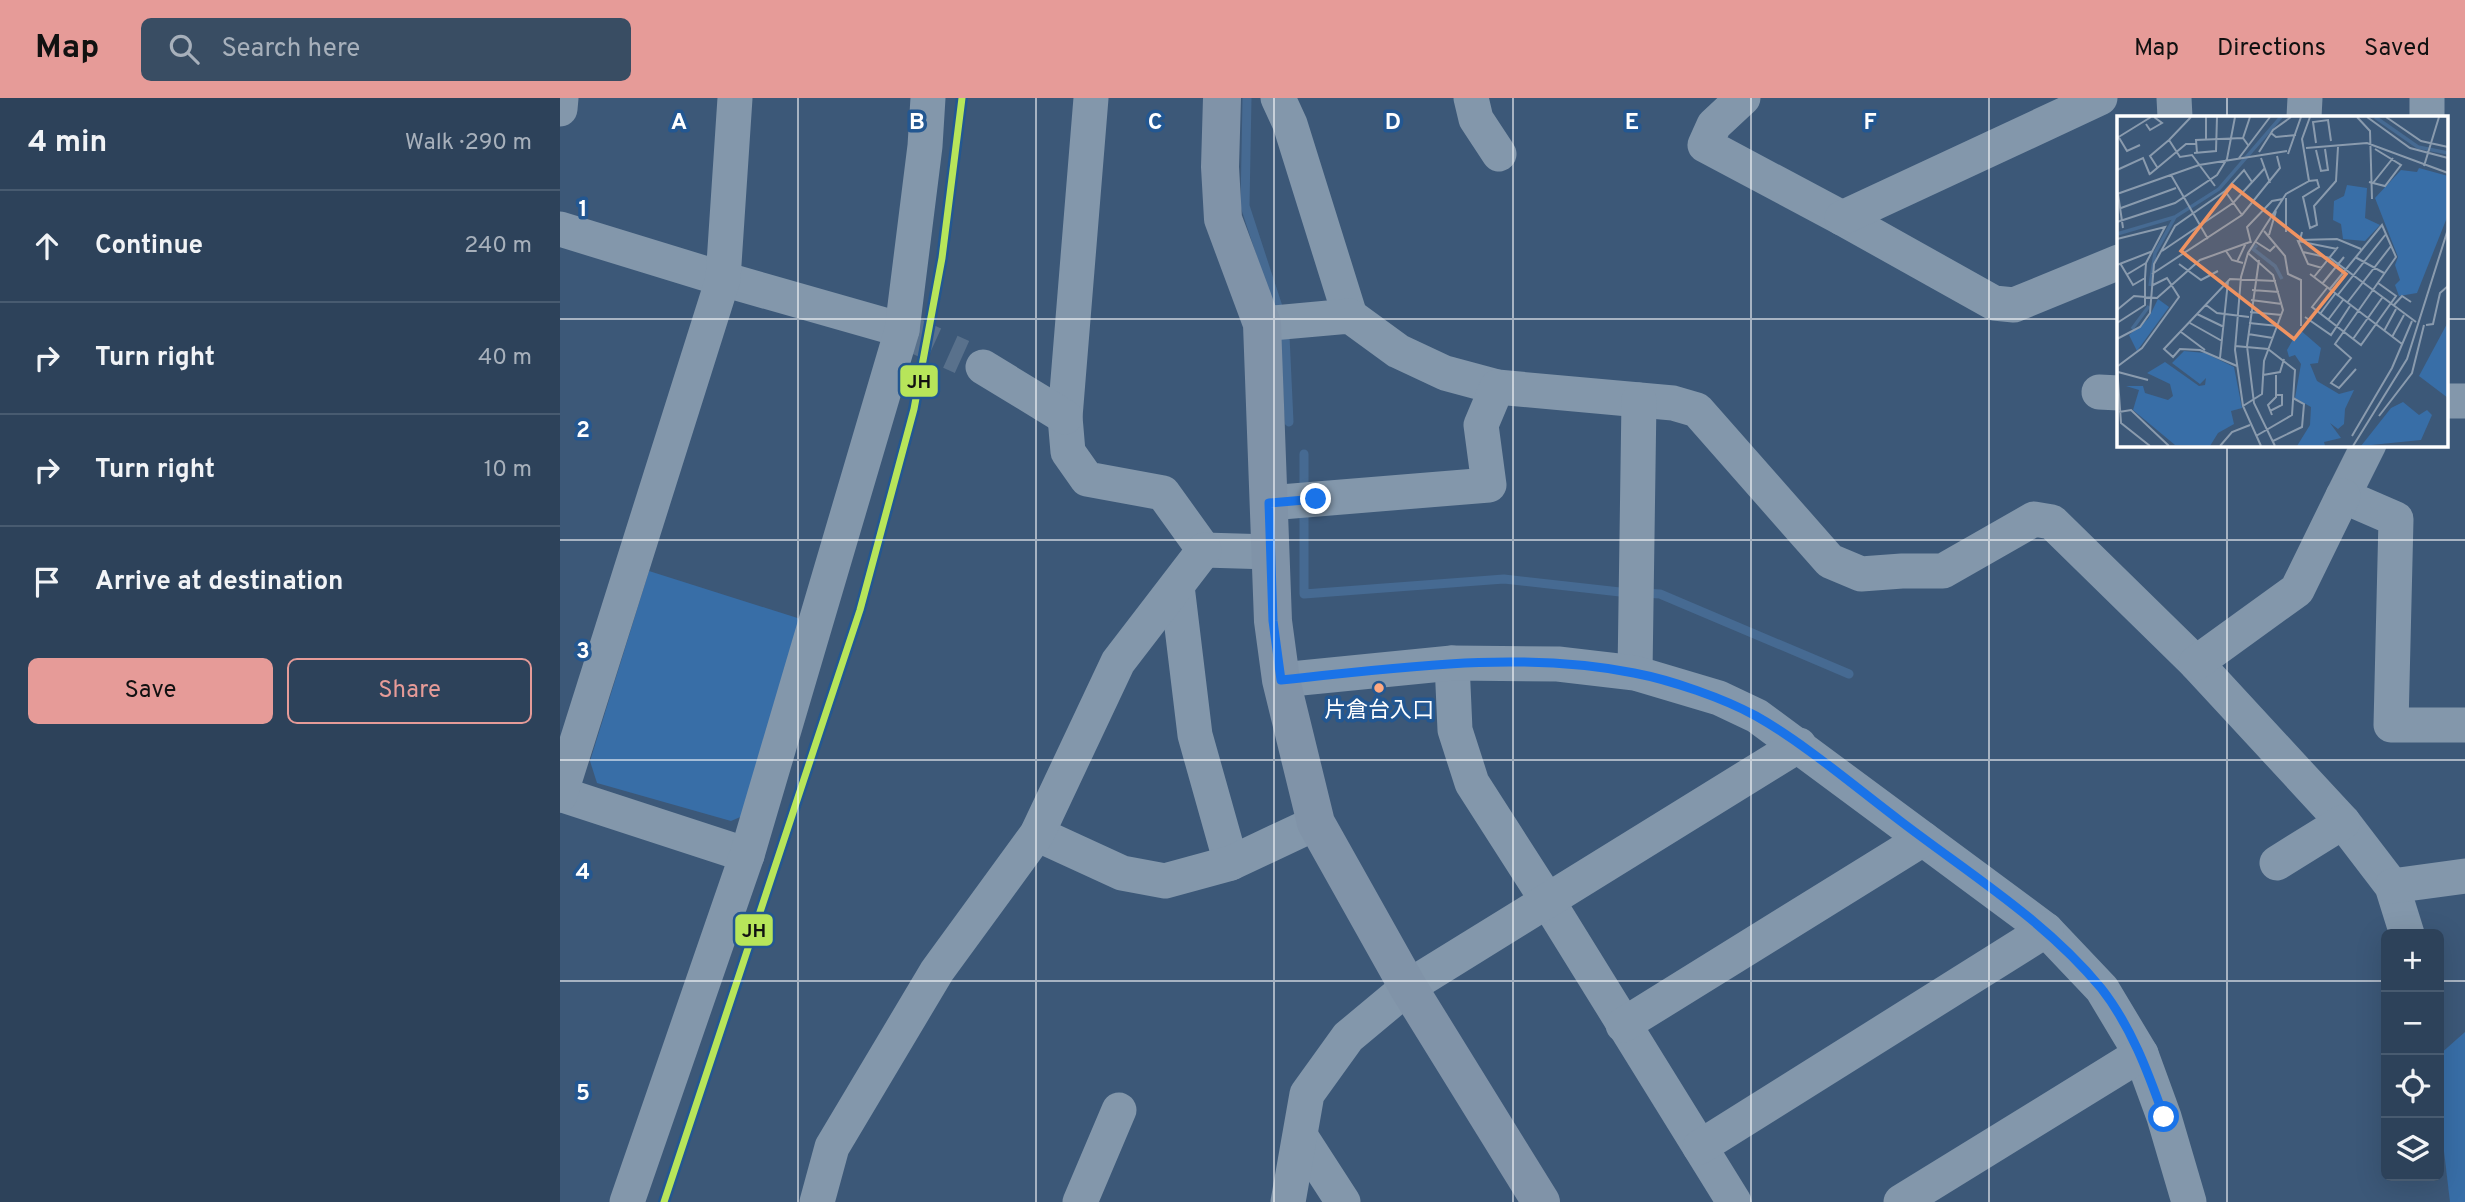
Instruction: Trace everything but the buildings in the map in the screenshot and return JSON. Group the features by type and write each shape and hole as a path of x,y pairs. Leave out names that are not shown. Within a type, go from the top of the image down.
{"street":[{"path":"560,108 561,98"},
{"path":"734,98 723,279 560,795 747,855"},
{"path":"626,1202 747,855 902,330 925,146 928,98"},
{"path":"1091,98 1065,417 1068,452 1087,479 1163,493 1204,551"},
{"path":"1222,98 1220,167 1223,219 1262,324 1291,501 1270,552 1273,621 1281,680 1316,823 1408,987 1541,1202"},
{"path":"1278,98 1290,124 1350,316 1398,351 1445,373 1497,387 1673,402 1697,410 1822,553 1830,561 1861,574 1902,570 1943,571 2034,519 2052,522 2196,663 2343,822 2392,886 2405,929"},
{"path":"1471,98 1476,119 1499,154"},
{"path":"1743,98 1714,107 1705,145 1994,303 2014,305 2117,263"},
{"path":"1842,218 2100,98"},
{"path":"2174,98 2175,116"},
{"path":"2304,116 2305,98"},
{"path":"2427,98 2427,116"},
{"path":"560,229 902,330"},
{"path":"1262,324 1350,316"},
{"path":"983,367 1065,417"},
{"path":"1291,501 1489,485 1481,425 1497,387"},
{"path":"1635,673 1639,400"},
{"path":"2196,663 2297,590 2368,446"},
{"path":"2343,496 2396,519 2390,725 2465,724"},
{"path":"1204,551 1270,552"},
{"path":"817,1202 832,1147 937,971 1037,834 1118,662 1204,551"},
{"path":"1177,586 1195,735 1231,863"},
{"path":"1281,680 1452,663 1558,664 1635,673 1719,698 1757,716 2046,930 2102,989 2141,1054 2164,1117 2188,1202"},
{"path":"1452,663 1455,730 1472,783 1734,1202"},
{"path":"1288,1202 1307,1094 1348,1037 1408,987 1799,746"},
{"path":"2277,863 2343,822"},
{"path":"1037,834 1122,873 1165,881 1231,863 1316,823"},
{"path":"1623,1026 1923,839"},
{"path":"2392,886 2465,876"},
{"path":"1700,1147 2046,930"},
{"path":"1902,1202 2141,1054"},
{"path":"1080,1202 1119,1110"},
{"path":"1301,1137 1343,1202"}],"shaded area":[{"path":"649,571 807,621 745,815 731,821 597,783 590,761"},
{"path":"2465,1032 2465,1202 2450,1202 2444,1151 2444,1051"}],"waterway":[{"path":"1247,98 1245,206 1278,307"},
{"path":"1285,336 1289,422"},
{"path":"1304,454 1304,494"},
{"path":"1304,508 1304,594 1504,579 1629,593"},
{"path":"1643,593 1660,594 1849,674"}],"tunnel":[{"path":"902,330 962,357"}],"transit line":[{"name":"JH","path":"664,1202 860,610 914,409 942,258 962,98"}],"place":[{"name":"片倉台入口","path":"1379,688"}],"route":[{"path":"1316,499 1269,503 1273,621 1281,680 1452,663 1558,664 1635,673 1719,698 1757,716 2046,930 2102,989 2141,1054 2164,1117"}]}
